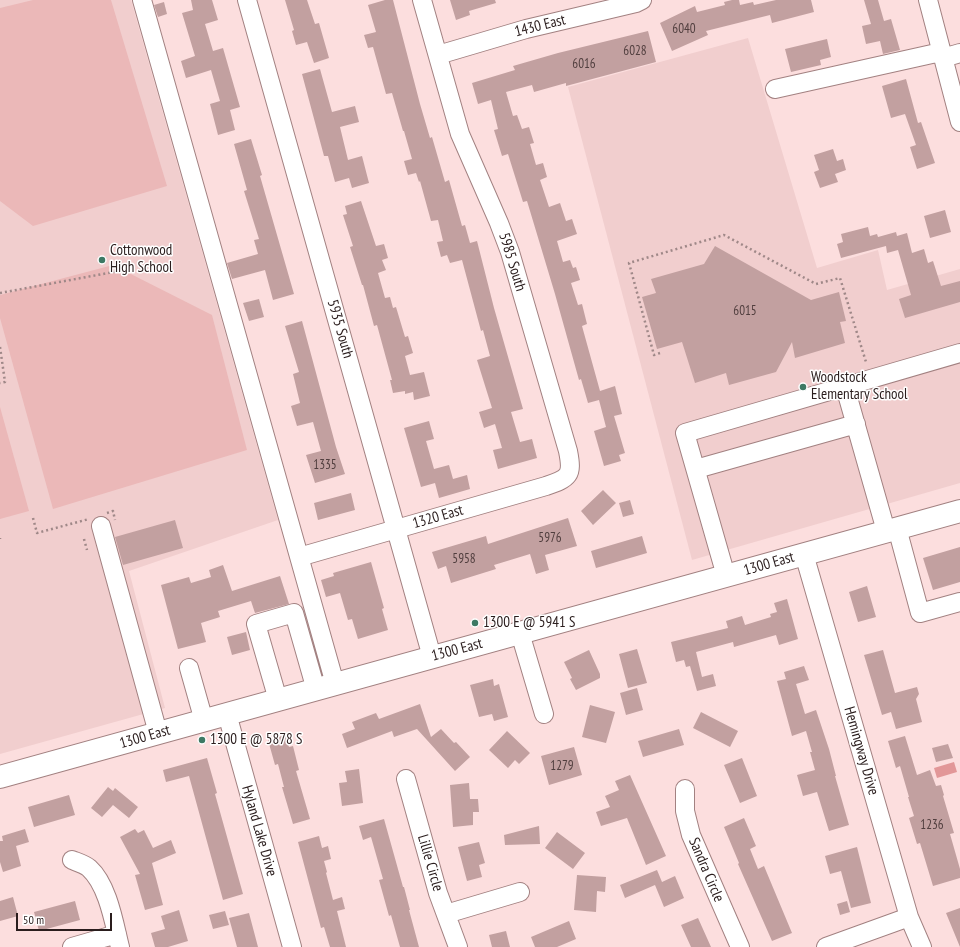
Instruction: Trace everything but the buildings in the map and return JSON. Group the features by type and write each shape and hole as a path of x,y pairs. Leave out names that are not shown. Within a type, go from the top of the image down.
{"main road":[{"name":"1300 East","path":"0,777 960,511"}],"street":[{"path":"142,0 325,687"},
{"name":"5935 South","path":"247,0 432,657"},
{"name":"5985 South","path":"422,0 460,134 510,252 568,451 570,463 569,474"},
{"name":"1430 East","path":"438,55 610,4 642,0"},
{"path":"928,0 960,122"},
{"path":"775,89 942,55 960,53"},
{"path":"726,576 685,433 960,353"},
{"path":"845,387 891,530 920,613 960,602"},
{"path":"696,469 856,424"},
{"name":"1320 East","path":"306,555 546,486 563,479 569,474"},
{"path":"102,520 158,733"},
{"name":"Hemingway Drive","path":"804,554 909,917 922,947"},
{"path":"278,700 256,624 294,613 325,687"},
{"path":"520,633 544,714"},
{"path":"189,668 204,720"},
{"name":"Hyland Lake Drive","path":"227,714 292,947"},
{"name":"Lillie Circle","path":"406,778 438,893 458,947"},
{"name":"Sandra Circle","path":"686,789 685,811 691,836 740,947"},
{"path":"72,860 88,867 100,880 119,941 72,947"},
{"path":"446,914 520,892"},
{"path":"826,947 909,917"}],"path":[{"path":"660,353 654,355 629,263 724,235 816,284 840,278 866,362"},
{"path":"0,293 118,271"},
{"path":"0,347 6,382 0,383"},
{"path":"33,518 37,533 102,520"},
{"path":"84,539 87,550"}],"shaded area":[{"name":"Cottonwood High School","path":"0,0 131,0 278,520 129,571 165,708 0,754"},
{"path":"33,0 111,0 167,186 33,226 0,201 0,8"},
{"name":"Woodstock Elementary School","path":"748,38 817,268 878,250 887,290 960,269 960,483 692,560 568,87"},
{"path":"113,265 212,315 247,450 53,509 0,318 0,295"},
{"path":"0,407 29,511 0,519"},
{"path":"954,762 957,772 937,778 934,768"}],"place":[{"name":"Cottonwood High School","path":"102,260"},
{"name":"Woodstock Elementary School","path":"803,387"},
{"name":"1300 E @ 5941 S","path":"475,623"},
{"name":"1300 E @ 5878 S","path":"202,740"}]}
